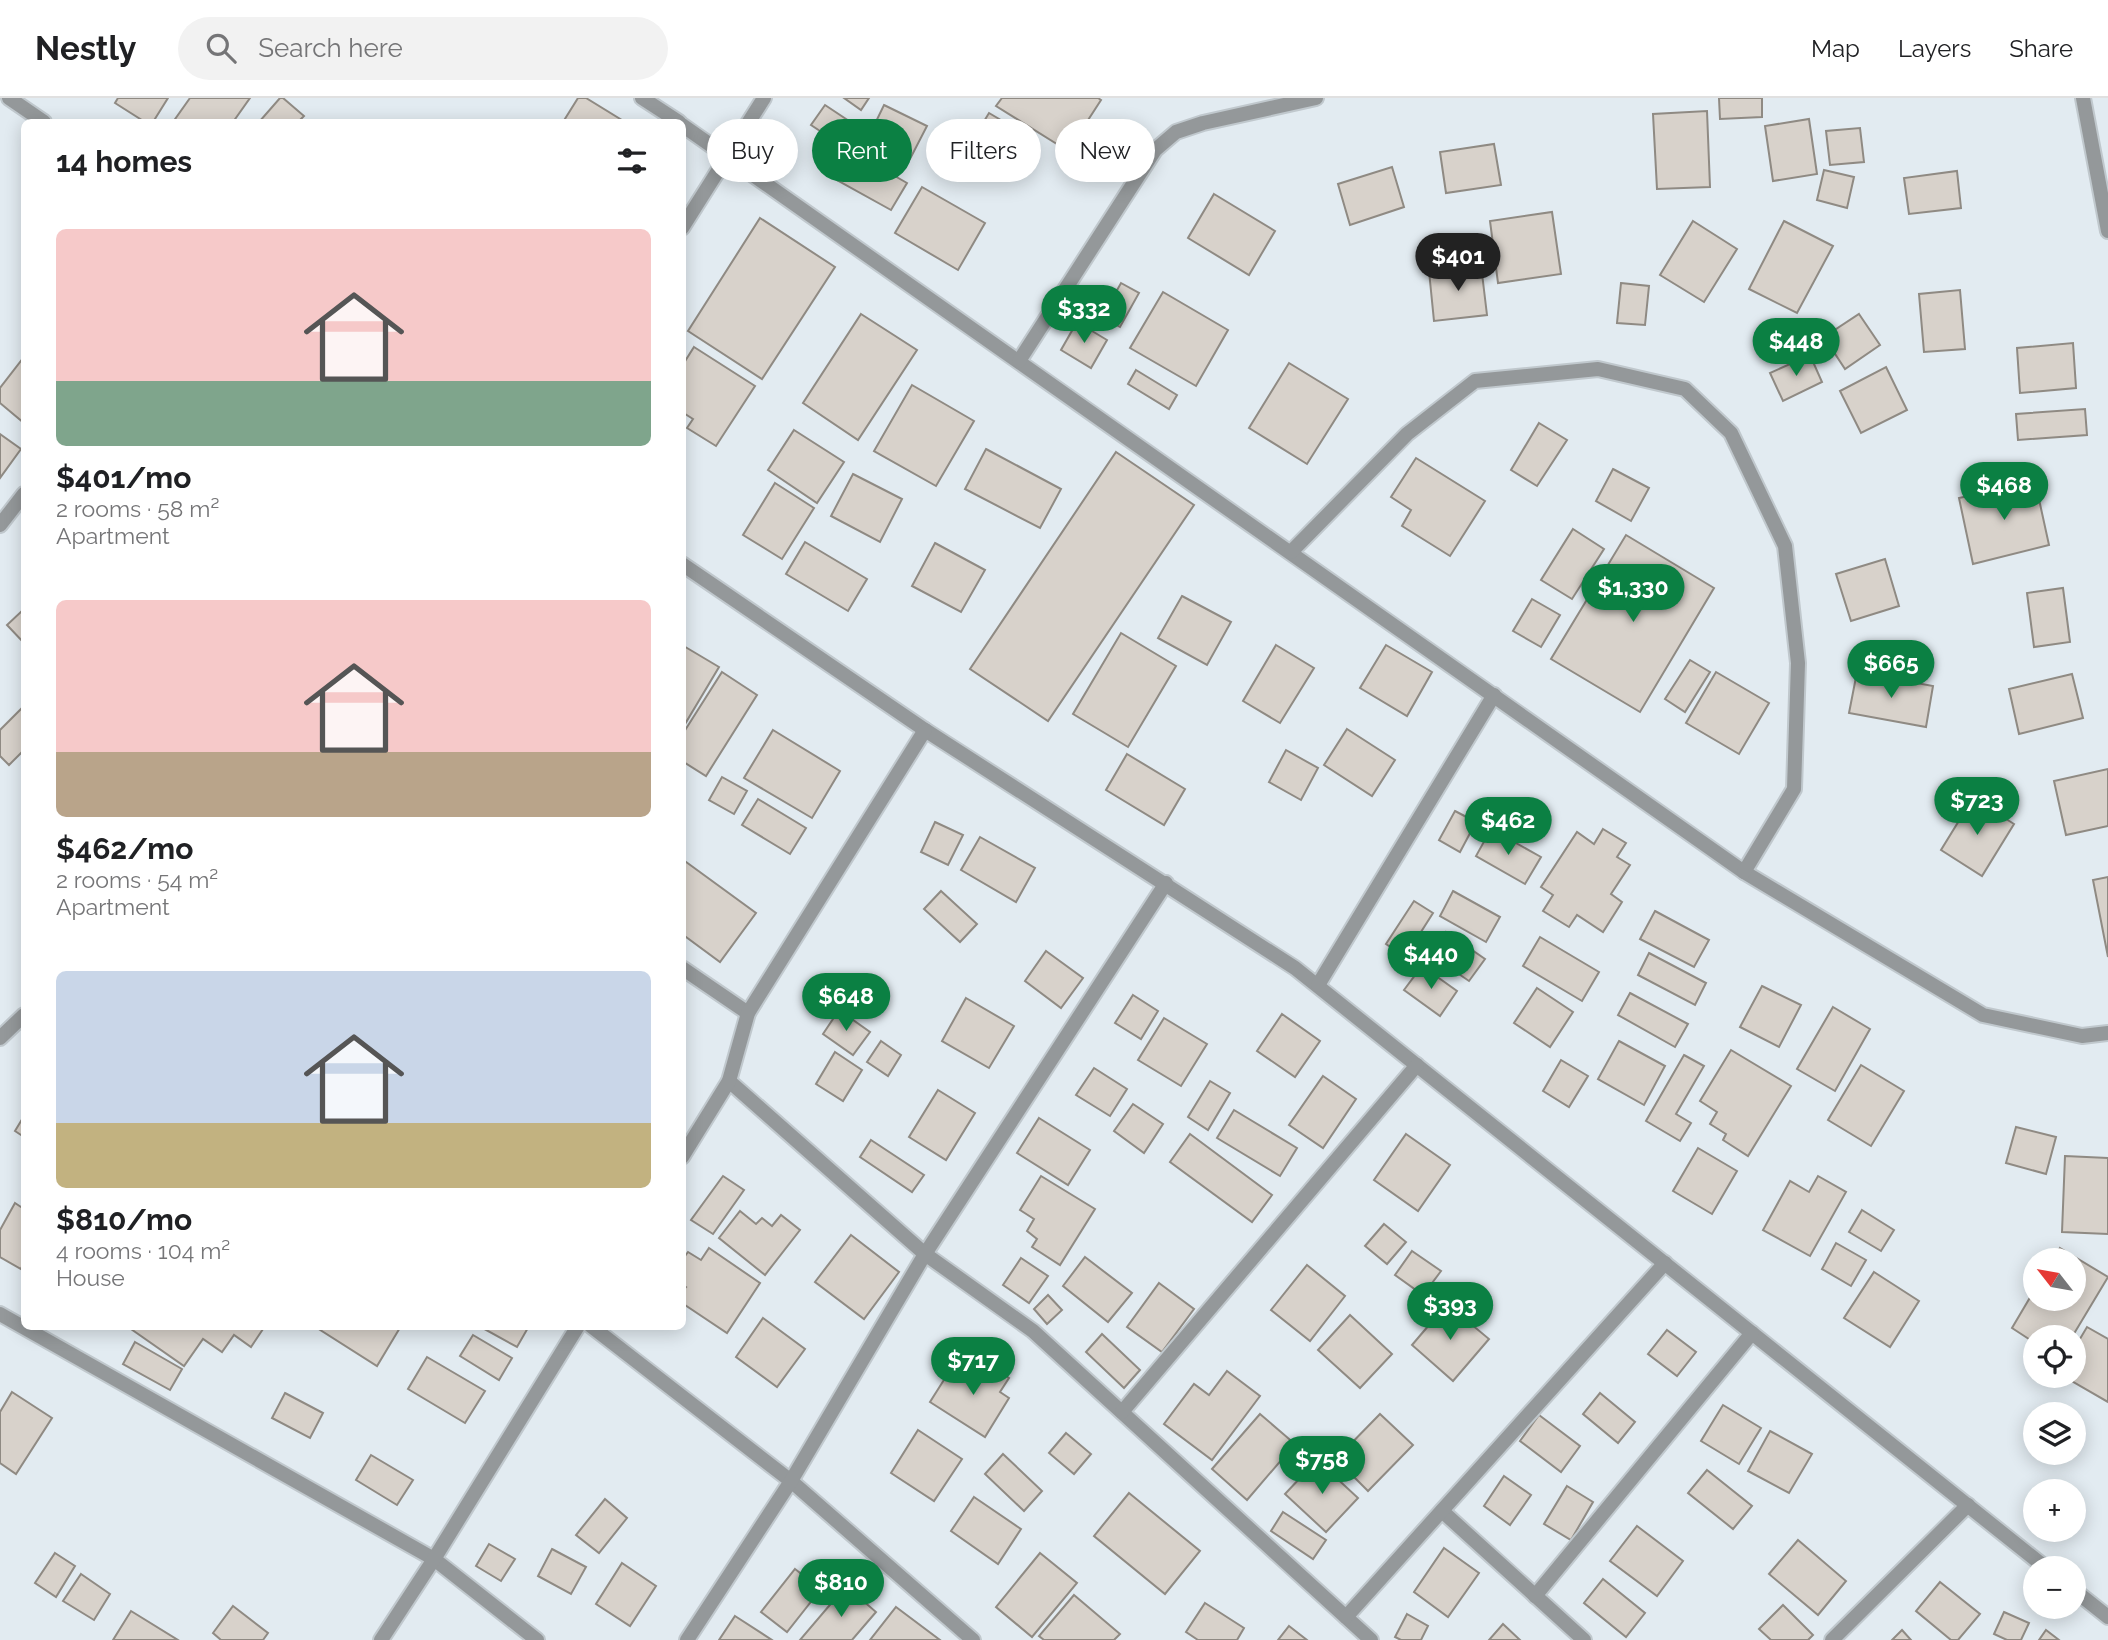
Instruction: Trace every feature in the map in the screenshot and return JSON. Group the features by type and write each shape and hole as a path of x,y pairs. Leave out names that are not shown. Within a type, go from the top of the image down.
{"street":[{"path":"9,98 40,119"},
{"path":"642,98 674,119"},
{"path":"751,119 764,98"},
{"path":"1018,361 1155,150 1176,132 1203,123 1316,98"},
{"path":"2083,98 2108,231"},
{"path":"686,127 707,142"},
{"path":"686,222 711,182"},
{"path":"765,182 1744,872 1983,1015 2082,1036 2108,1032"},
{"path":"1290,552 1408,433 1475,381 1598,369 1685,389 1731,433 1785,546 1798,663 1794,789 1744,872"},
{"path":"1,522 21,498"},
{"path":"686,567 925,730 1295,968 2031,1556"},
{"path":"1318,985 1494,695"},
{"path":"686,1151 729,1081 748,1013 925,730"},
{"path":"687,1640 791,1481 925,1254 1166,883"},
{"path":"686,971 748,1013"},
{"path":"0,1038 21,1018"},
{"path":"1122,1412 1417,1065"},
{"path":"729,1081 925,1254 1033,1331 1371,1640"},
{"path":"1346,1617 1665,1263"},
{"path":"0,1314 21,1326"},
{"path":"28,1330 434,1559 537,1640"},
{"path":"381,1640 576,1330"},
{"path":"596,1330 791,1481 973,1640"},
{"path":"1535,1596 1752,1333"},
{"path":"1832,1640 1968,1505"},
{"path":"1442,1511 1584,1640"},
{"path":"2086,1600 2108,1617"}],"building":[{"path":"118,98 168,98 155,119 140,119 115,103"},
{"path":"190,98 250,98 235,119 175,119"},
{"path":"280,98 304,116 301,119 262,119"},
{"path":"578,98 586,98 620,119 565,119"},
{"path":"844,98 869,98 861,110"},
{"path":"1002,98 1101,100 1089,119 1055,119 1055,143 1041,134 1041,119 1017,119 996,106"},
{"path":"1719,98 1762,98 1762,117 1720,119"},
{"path":"825,105 846,119 815,119"},
{"path":"884,105 926,126 912,155 912,119 877,119"},
{"path":"1707,111 1710,187 1657,189 1653,114"},
{"path":"989,113 999,119 985,119"},
{"path":"1809,119 1817,174 1773,181 1765,126"},
{"path":"1860,128 1864,162 1830,165 1826,131"},
{"path":"1494,144 1501,185 1446,193 1440,152"},
{"path":"1392,167 1404,207 1350,225 1338,184"},
{"path":"1824,170 1854,177 1847,208 1817,200"},
{"path":"1957,171 1961,208 1909,214 1904,178"},
{"path":"841,182 905,182 891,210"},
{"path":"922,187 985,223 958,270 895,233"},
{"path":"1214,194 1275,231 1249,275 1188,238"},
{"path":"1552,212 1561,274 1498,283 1490,221"},
{"path":"760,218 835,267 762,379 688,331"},
{"path":"1693,221 1737,249 1704,302 1660,275"},
{"path":"1784,221 1833,246 1797,313 1749,289"},
{"path":"1481,265 1487,315 1434,321 1429,271"},
{"path":"1121,283 1139,293 1120,327 1102,317"},
{"path":"1621,283 1649,286 1645,325 1617,323"},
{"path":"1960,290 1965,349 1924,352 1919,294"},
{"path":"1163,292 1228,330 1196,386 1130,348"},
{"path":"861,314 917,350 858,440 803,403"},
{"path":"1859,314 1880,345 1845,369 1824,337"},
{"path":"1077,322 1107,340 1091,368 1061,350"},
{"path":"2073,343 2076,388 2020,393 2017,348"},
{"path":"694,347 755,386 716,446 687,428 693,419 686,415 686,360"},
{"path":"1810,355 1822,382 1783,401 1770,373"},
{"path":"21,361 21,420 0,403 0,388"},
{"path":"1289,363 1348,399 1307,464 1249,428"},
{"path":"1886,367 1907,410 1861,433 1840,391"},
{"path":"1136,370 1177,395 1169,409 1128,384"},
{"path":"912,385 974,421 936,486 874,451"},
{"path":"2085,409 2087,435 2018,440 2016,414"},
{"path":"1539,423 1567,440 1537,486 1511,470"},
{"path":"794,430 844,462 817,503 768,470"},
{"path":"0,434 21,449 0,478"},
{"path":"986,449 1061,489 1040,528 965,489"},
{"path":"1116,452 1194,505 1048,721 970,669"},
{"path":"1416,458 1485,501 1450,556 1402,526 1411,510 1391,497"},
{"path":"1613,469 1649,488 1631,521 1596,501"},
{"path":"853,474 902,499 880,542 831,516"},
{"path":"2035,481 2049,545 1973,564 1959,498"},
{"path":"775,483 814,508 782,559 743,535"},
{"path":"1573,529 1604,549 1572,599 1541,580"},
{"path":"1626,535 1714,588 1640,712 1551,659"},
{"path":"805,542 867,579 848,611 786,574"},
{"path":"935,543 985,570 961,612 912,586"},
{"path":"1885,559 1899,606 1851,621 1836,574"},
{"path":"2063,588 2070,642 2034,647 2027,593"},
{"path":"1182,596 1231,622 1207,665 1158,638"},
{"path":"1532,599 1560,615 1541,647 1513,631"},
{"path":"21,612 21,640 7,625"},
{"path":"1121,633 1176,666 1128,747 1073,714"},
{"path":"1276,645 1314,668 1280,723 1243,701"},
{"path":"1386,645 1432,672 1407,716 1360,688"},
{"path":"686,647 719,667 686,722"},
{"path":"1690,660 1710,672 1685,712 1665,699"},
{"path":"722,672 757,695 706,776 686,764 686,729"},
{"path":"1716,672 1769,703 1739,754 1686,723"},
{"path":"1857,672 1933,686 1926,727 1849,713"},
{"path":"2072,674 2083,718 2019,734 2009,689"},
{"path":"21,709 21,753 9,765 0,756 0,730"},
{"path":"1347,729 1395,760 1372,796 1324,765"},
{"path":"773,730 840,771 812,818 744,778"},
{"path":"1286,750 1318,768 1301,800 1269,782"},
{"path":"1127,754 1185,789 1164,825 1106,790"},
{"path":"2108,769 2108,826 2066,835 2054,781"},
{"path":"722,777 747,791 734,814 709,800"},
{"path":"1973,798 2014,824 1982,876 1941,850"},
{"path":"758,799 806,828 790,854 742,825"},
{"path":"1455,811 1476,822 1460,852 1439,840"},
{"path":"935,822 963,835 948,865 921,852"},
{"path":"1491,829 1541,857 1525,884 1476,856"},
{"path":"1603,829 1626,843 1617,857 1630,865 1611,894 1622,902 1603,932 1577,915 1569,927 1543,911 1553,895 1541,887 1577,832 1594,844"},
{"path":"980,837 1035,868 1016,902 961,870"},
{"path":"686,862 756,913 720,962 686,937"},
{"path":"2108,877 2108,957 2093,880"},
{"path":"941,891 977,924 960,942 924,909"},
{"path":"1453,891 1500,917 1486,942 1440,916"},
{"path":"1414,901 1433,913 1405,957 1386,944"},
{"path":"1655,911 1709,940 1694,967 1640,939"},
{"path":"1446,932 1485,959 1469,981 1431,955"},
{"path":"1540,937 1599,972 1582,1001 1523,966"},
{"path":"1046,951 1083,978 1061,1008 1025,981"},
{"path":"1649,953 1706,983 1695,1005 1638,975"},
{"path":"1422,966 1457,991 1440,1016 1404,990"},
{"path":"1762,986 1801,1005 1779,1047 1740,1027"},
{"path":"1537,988 1573,1012 1550,1047 1514,1023"},
{"path":"1630,993 1688,1024 1675,1047 1618,1015"},
{"path":"1133,995 1158,1011 1141,1039 1115,1023"},
{"path":"966,998 1014,1026 989,1068 942,1041"},
{"path":"1833,1007 1870,1029 1835,1091 1797,1069"},
{"path":"839,1010 870,1032 853,1055 823,1034"},
{"path":"1282,1014 1320,1041 1295,1077 1257,1051"},
{"path":"1164,1018 1207,1044 1181,1086 1138,1060"},
{"path":"881,1041 901,1055 888,1076 867,1062"},
{"path":"1619,1041 1665,1066 1644,1105 1598,1079"},
{"path":"1731,1050 1791,1086 1748,1156 1723,1140 1726,1134 1710,1124 1717,1112 1700,1101"},
{"path":"835,1052 862,1070 843,1101 816,1084"},
{"path":"1684,1055 1704,1066 1676,1114 1691,1123 1680,1141 1646,1121"},
{"path":"1561,1060 1588,1076 1569,1107 1543,1091"},
{"path":"1861,1065 1904,1091 1871,1146 1828,1120"},
{"path":"1094,1068 1127,1089 1110,1116 1076,1095"},
{"path":"1323,1076 1356,1099 1323,1148 1289,1125"},
{"path":"1210,1081 1230,1093 1208,1130 1188,1117"},
{"path":"938,1090 975,1113 946,1160 909,1137"},
{"path":"1133,1104 1163,1124 1144,1153 1114,1131"},
{"path":"1234,1110 1297,1148 1280,1176 1217,1138"},
{"path":"1039,1118 1090,1150 1068,1185 1017,1153"},
{"path":"21,1121 21,1135 15,1131"},
{"path":"2016,1127 2056,1137 2046,1174 2006,1163"},
{"path":"1190,1134 1272,1195 1252,1222 1170,1162"},
{"path":"1406,1134 1450,1165 1418,1211 1374,1180"},
{"path":"871,1140 924,1175 912,1192 860,1157"},
{"path":"1698,1148 1737,1171 1712,1214 1673,1191"},
{"path":"2065,1156 2108,1158 2108,1234 2062,1232"},
{"path":"723,1176 744,1190 713,1234 691,1220"},
{"path":"1041,1176 1095,1209 1060,1265 1032,1247 1037,1239 1027,1231 1034,1219 1020,1210"},
{"path":"1818,1176 1846,1192 1810,1256 1763,1230 1790,1181 1809,1192"},
{"path":"15,1203 21,1207 21,1269 0,1257 0,1230"},
{"path":"1862,1210 1894,1230 1881,1251 1849,1232"},
{"path":"740,1211 756,1224 762,1218 772,1226 781,1215 800,1230 765,1275 719,1238"},
{"path":"1384,1224 1406,1242 1387,1264 1365,1246"},
{"path":"851,1235 899,1272 864,1319 815,1282"},
{"path":"1836,1243 1866,1260 1851,1286 1822,1269"},
{"path":"709,1248 760,1283 727,1333 686,1306 686,1255 688,1252 701,1260"},
{"path":"1412,1251 1441,1271 1423,1295 1395,1275"},
{"path":"1085,1257 1132,1293 1108,1322 1063,1286"},
{"path":"1021,1258 1048,1276 1029,1303 1003,1285"},
{"path":"2086,1264 2108,1277 2079,1325 2023,1325 2023,1335 2012,1328 2023,1309 2086,1311"},
{"path":"1307,1265 1345,1296 1310,1341 1271,1310"},
{"path":"1874,1272 1919,1301 1890,1347 1844,1318"},
{"path":"1159,1283 1194,1309 1162,1352 1127,1327"},
{"path":"1048,1295 1062,1310 1047,1324 1034,1309"},
{"path":"1447,1304 1489,1339 1453,1381 1412,1345"},
{"path":"1350,1315 1392,1354 1360,1388 1318,1350"},
{"path":"763,1318 805,1349 777,1387 736,1357"},
{"path":"2086,1329 2108,1339 2108,1402 2084,1388 2086,1388"},
{"path":"132,1330 262,1330 251,1347 234,1335 222,1352 203,1339 184,1366"},
{"path":"320,1330 399,1330 377,1366"},
{"path":"486,1330 527,1330 517,1347"},
{"path":"1667,1330 1696,1352 1677,1376 1648,1354"},
{"path":"1102,1334 1140,1370 1124,1388 1086,1352"},
{"path":"473,1335 512,1358 499,1380 460,1356"},
{"path":"135,1342 182,1369 170,1390 123,1364"},
{"path":"427,1357 485,1391 465,1423 408,1389"},
{"path":"986,1363 1009,1378 1000,1392 1009,1398 985,1437 930,1402 954,1364 977,1378"},
{"path":"1227,1371 1260,1396 1212,1460 1164,1424 1194,1384 1209,1395"},
{"path":"12,1392 52,1418 16,1474 0,1463 0,1412"},
{"path":"285,1393 323,1413 310,1438 272,1418"},
{"path":"1600,1393 1635,1422 1618,1443 1583,1414"},
{"path":"1723,1405 1761,1428 1739,1464 1701,1441"},
{"path":"1260,1414 1295,1444 1247,1500 1212,1469"},
{"path":"1380,1414 1413,1445 1368,1491 1336,1459"},
{"path":"1539,1415 1580,1446 1561,1472 1520,1441"},
{"path":"918,1430 962,1459 934,1501 891,1473"},
{"path":"1770,1431 1812,1454 1789,1493 1748,1471"},
{"path":"1066,1433 1091,1454 1074,1474 1049,1453"},
{"path":"1003,1454 1042,1491 1024,1511 985,1474"},
{"path":"371,1455 413,1480 397,1505 356,1480"},
{"path":"1317,1460 1358,1498 1326,1532 1285,1494"},
{"path":"1707,1470 1752,1506 1733,1529 1688,1493"},
{"path":"1504,1476 1531,1495 1510,1525 1484,1506"},
{"path":"1567,1486 1593,1502 1571,1540 1544,1524"},
{"path":"1129,1493 1200,1551 1165,1594 1094,1536"},
{"path":"974,1497 1021,1529 998,1564 951,1531"},
{"path":"605,1499 627,1518 599,1553 576,1535"},
{"path":"1283,1512 1326,1540 1313,1559 1271,1531"},
{"path":"1637,1526 1683,1561 1657,1596 1610,1561"},
{"path":"1798,1540 1846,1581 1818,1615 1769,1574"},
{"path":"489,1544 515,1559 501,1581 476,1566"},
{"path":"1444,1548 1479,1573 1448,1617 1414,1592"},
{"path":"552,1549 586,1567 571,1594 538,1576"},
{"path":"55,1553 75,1566 56,1597 35,1583"},
{"path":"1040,1553 1077,1583 1032,1637 996,1607"},
{"path":"622,1563 656,1586 630,1626 596,1604"},
{"path":"795,1569 821,1589 787,1632 761,1612"},
{"path":"81,1574 110,1594 94,1620 63,1601"},
{"path":"1603,1579 1645,1613 1626,1637 1584,1603"},
{"path":"1940,1582 1980,1614 1958,1640 1951,1640 1916,1611"},
{"path":"846,1586 876,1612 852,1640 800,1640"},
{"path":"1074,1595 1120,1634 1114,1640 1044,1640 1039,1636"},
{"path":"1205,1603 1244,1628 1237,1640 1198,1640 1186,1632"},
{"path":"1783,1605 1813,1635 1808,1640 1771,1640 1759,1629"},
{"path":"233,1606 268,1633 263,1640 221,1640 213,1633"},
{"path":"896,1607 940,1640 870,1640"},
{"path":"131,1611 178,1640 113,1640"},
{"path":"2004,1612 2029,1623 2021,1640 2007,1640 1994,1634"},
{"path":"1407,1614 1428,1626 1421,1640 1401,1640 1395,1637"},
{"path":"735,1616 772,1640 719,1640"},
{"path":"1503,1624 1520,1640 1489,1640"},
{"path":"1289,1626 1307,1640 1278,1640"},
{"path":"1902,1630 1911,1640 1892,1640"},
{"path":"2046,1630 2059,1640 2039,1640"}]}
